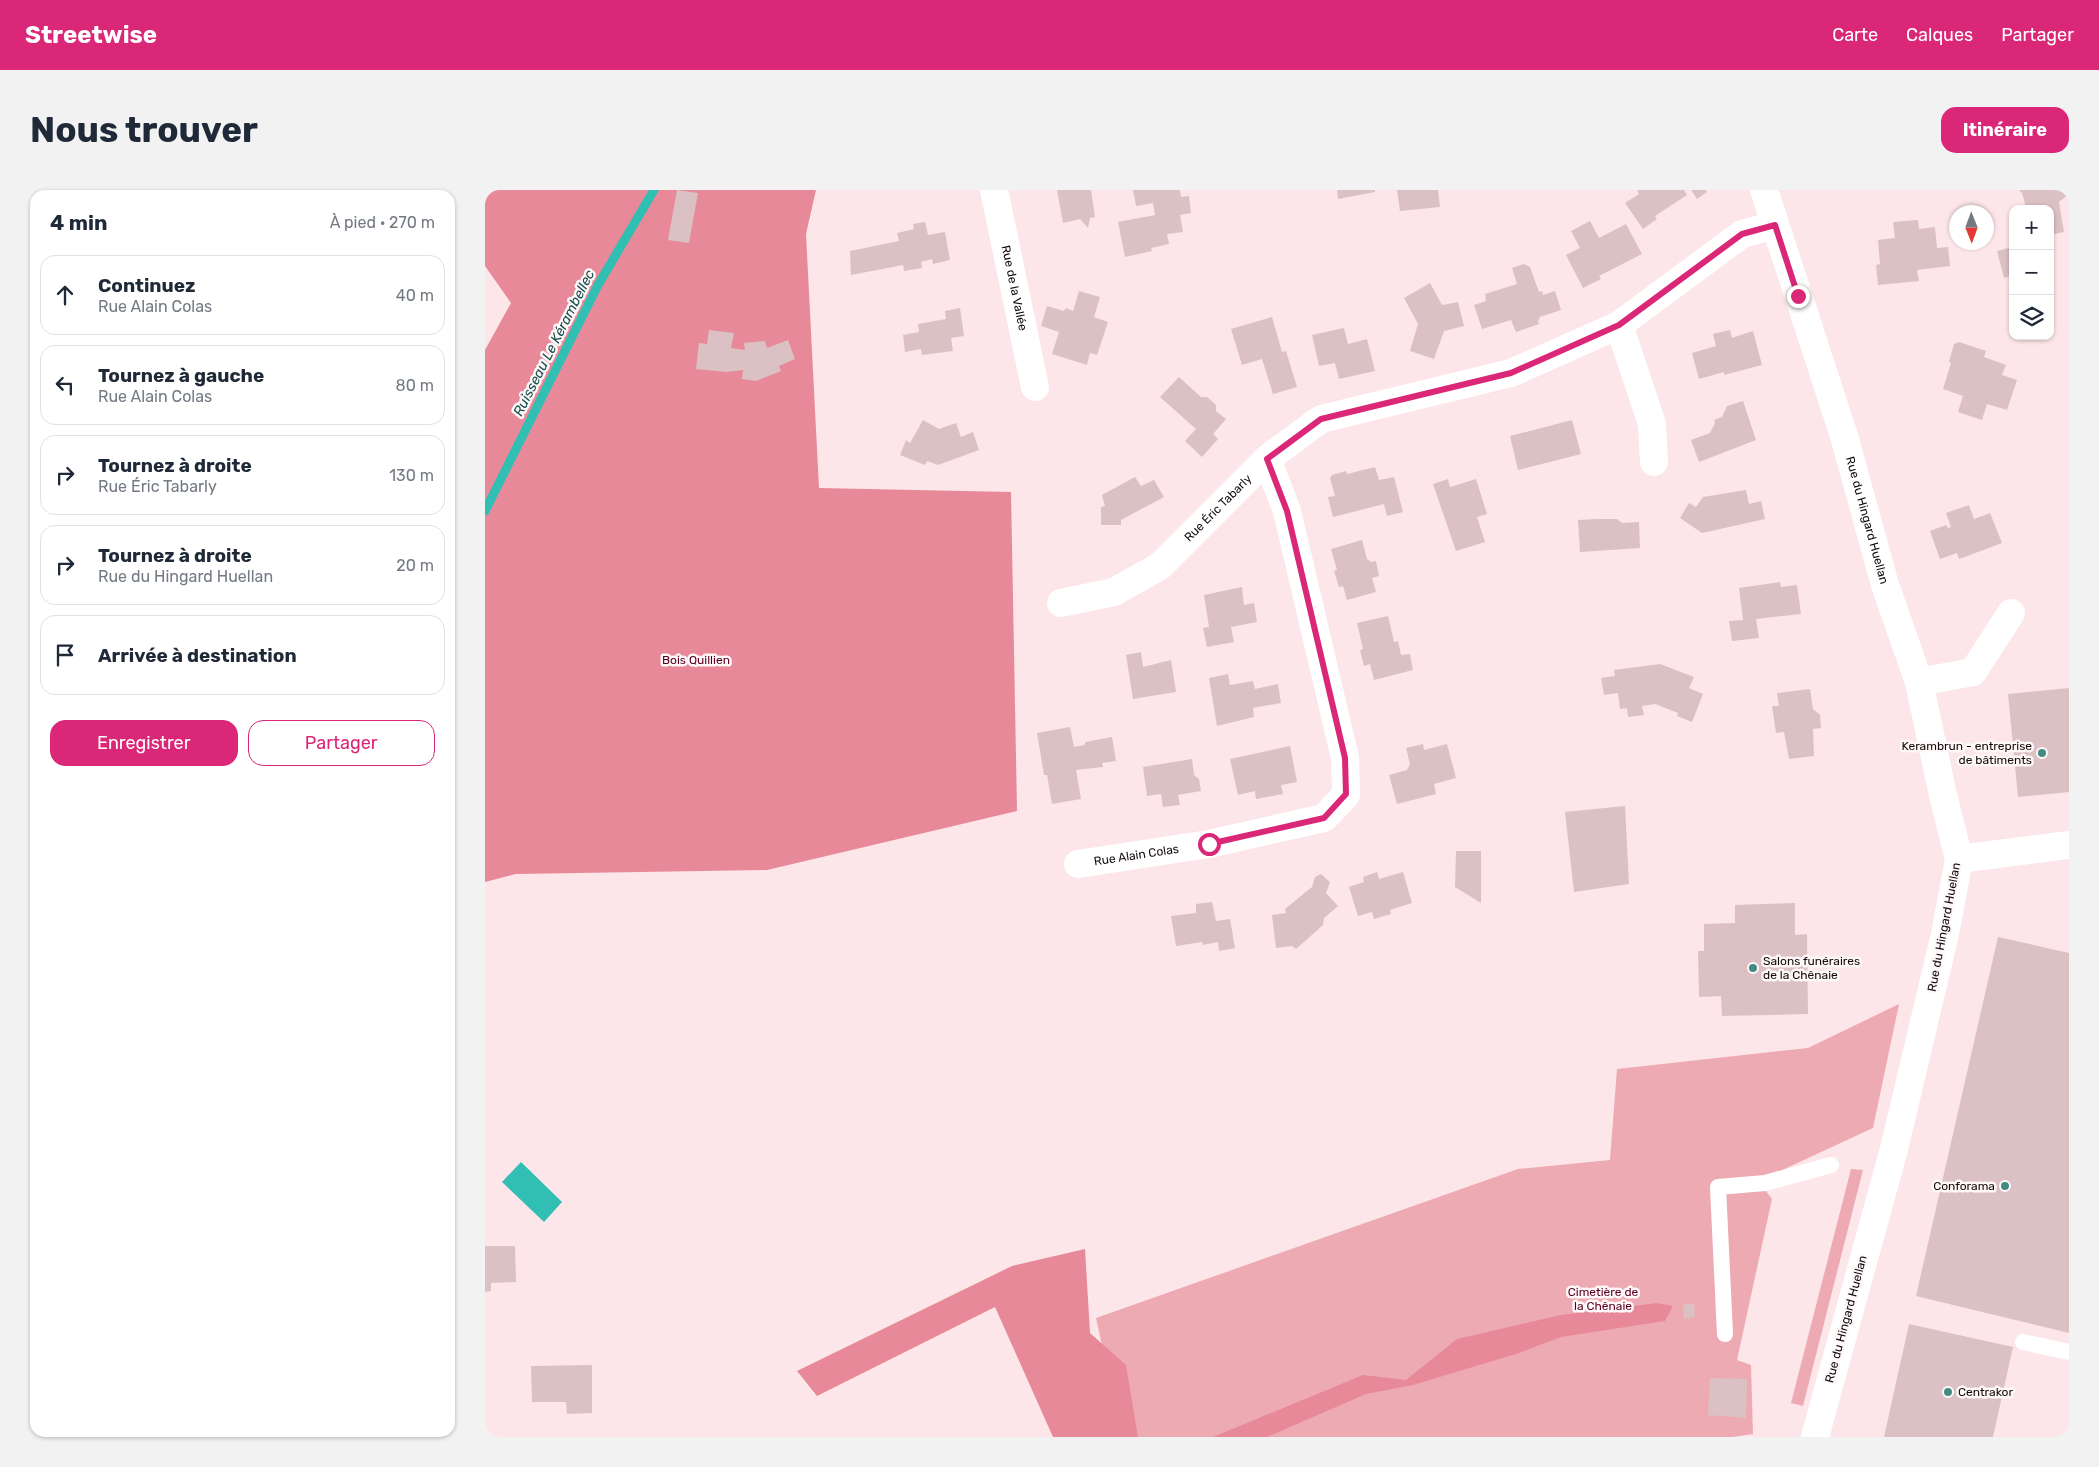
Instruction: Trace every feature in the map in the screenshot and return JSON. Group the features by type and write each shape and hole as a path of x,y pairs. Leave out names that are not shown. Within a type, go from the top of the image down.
{"street":[{"name":"Rue de la Vallée","path":"994,190 1035,387"},
{"name":"Rue du Hingard Huellan","path":"1764,190 1844,436 1885,585 1919,682 1943,796 1959,859 1945,934 1894,1149 1815,1437"},
{"name":"Rue Éric Tabarly","path":"1061,603 1114,592 1160,566 1267,459 1321,419 1511,373 1619,325 1742,234 1775,225"},
{"path":"1619,325 1652,424 1654,462"},
{"name":"Rue Alain Colas","path":"1078,864 1209,844 1324,818 1346,794 1345,758 1339,730 1287,511 1267,459"},
{"path":"1919,682 1973,672 2011,613"},
{"path":"1959,859 2069,845"}],"lane":[{"path":"1725,1334 1718,1186 1765,1183 1831,1165"},
{"path":"2023,1342 2069,1352"}],"green space":[{"name":"Bois Quillien","path":"485,190 816,190 806,234 819,488 1011,492 1017,811 767,870 516,874 485,882 485,350 511,303 485,266"},
{"name":"Cimetière de la Chênaie","path":"1899,1004 1873,1128 1765,1178 1765,1190 1772,1199 1737,1360 1751,1365 1753,1434 1733,1437 1122,1437 1096,1318 1518,1169 1610,1160 1617,1069 1808,1048"},
{"path":"1851,1169 1863,1170 1803,1406 1791,1403"},
{"path":"1085,1249 1090,1333 1126,1365 1138,1437 1053,1437 995,1307 817,1396 797,1371 1012,1266"},
{"path":"1657,1303 1673,1306 1665,1321 1561,1337 1516,1354 1413,1385 1366,1394 1267,1437 1213,1437 1363,1375 1406,1380 1457,1339 1561,1315"}],"water":[{"path":"521,1162 562,1202 544,1222 502,1182"}],"building":[{"path":"677,190 698,193 689,243 668,240"},
{"path":"1057,190 1091,190 1095,217 1090,218 1088,228 1080,219 1063,223"},
{"path":"1133,190 1180,190 1181,197 1189,196 1191,213 1180,215 1183,232 1167,234 1169,244 1151,248 1152,251 1125,257 1118,222 1155,215 1153,203 1136,206"},
{"path":"1337,190 1375,190 1375,192 1338,199"},
{"path":"1397,190 1438,190 1440,207 1400,211"},
{"path":"1637,190 1684,190 1687,195 1655,216 1657,219 1643,229 1625,203 1639,194"},
{"path":"1691,190 1706,190 1707,192 1697,199"},
{"path":"2019,190 2069,190 2069,194 2059,202 2064,232 2054,234 2054,205 2025,205 2022,193"},
{"path":"1918,220 1919,229 1935,227 1937,248 1948,247 1950,266 1917,270 1919,281 1878,285 1876,265 1880,264 1878,240 1895,238 1893,222"},
{"path":"1590,221 1599,238 1626,224 1642,254 1599,276 1601,279 1583,288 1566,255 1580,248 1571,231"},
{"path":"925,222 928,235 945,232 950,260 933,264 932,259 921,262 922,268 904,271 903,265 851,275 850,251 899,241 897,233 914,229 913,224"},
{"path":"2009,248 2009,276 2004,278 1997,251"},
{"path":"1524,264 1530,267 1539,292 1542,291 1543,295 1555,291 1561,310 1540,317 1539,324 1516,332 1511,320 1482,329 1474,305 1486,301 1485,294 1517,284 1512,268"},
{"path":"1430,283 1442,305 1458,302 1464,326 1444,331 1434,359 1410,351 1418,324 1404,298"},
{"path":"1079,291 1100,297 1094,317 1108,322 1097,355 1090,353 1087,365 1052,354 1059,332 1041,326 1047,306 1064,311 1066,308 1073,311"},
{"path":"960,308 964,336 951,338 953,351 922,355 921,349 905,352 903,335 919,332 918,324 946,319 945,311"},
{"path":"1272,317 1282,352 1286,351 1297,387 1273,394 1262,359 1242,365 1231,329"},
{"path":"1344,328 1348,344 1367,339 1375,371 1339,379 1335,363 1319,366 1312,335"},
{"path":"709,330 734,333 731,348 745,350 744,343 765,341 767,348 788,340 795,359 779,366 781,371 756,381 742,379 743,370 727,372 696,369 699,343 707,344"},
{"path":"1730,330 1732,338 1753,331 1762,365 1724,375 1724,372 1699,379 1692,353 1716,346 1713,334"},
{"path":"1959,342 1986,351 1984,357 2006,365 2002,375 2017,380 2007,410 1987,404 1982,420 1958,412 1963,396 1943,389 1951,363 1949,362 1954,344"},
{"path":"1179,377 1201,397 1207,397 1216,405 1216,411 1226,419 1213,434 1218,439 1202,457 1185,441 1196,429 1160,397"},
{"path":"1743,401 1756,440 1699,462 1691,440 1710,433 1715,423 1714,420 1722,417 1727,406"},
{"path":"923,420 939,429 956,423 961,437 973,432 979,450 938,465 927,461 925,465 900,455 906,440 910,443"},
{"path":"1572,420 1581,454 1518,470 1510,436"},
{"path":"1375,467 1379,480 1394,477 1403,512 1387,516 1384,504 1333,517 1328,497 1335,496 1330,478 1332,475 1346,471 1347,474"},
{"path":"1135,477 1141,486 1154,480 1164,497 1121,520 1121,525 1101,525 1101,507 1105,506 1102,495"},
{"path":"1448,479 1450,487 1476,479 1487,514 1477,517 1485,542 1456,551 1433,484"},
{"path":"1746,490 1749,504 1761,501 1765,519 1702,533 1680,518 1689,503 1696,507 1703,497"},
{"path":"1969,505 1974,519 1990,513 2002,543 1959,559 1957,553 1940,559 1930,531 1946,525 1948,528 1951,527 1946,513"},
{"path":"1617,519 1622,523 1639,522 1640,548 1580,552 1578,520"},
{"path":"1362,540 1367,559 1371,562 1376,561 1379,576 1372,578 1376,592 1347,600 1343,586 1339,587 1334,571 1337,570 1331,549"},
{"path":"1780,582 1781,587 1797,585 1801,614 1756,619 1759,638 1732,641 1729,621 1743,620 1739,588"},
{"path":"1242,587 1244,605 1254,603 1257,622 1231,627 1234,642 1207,647 1203,628 1209,627 1204,595"},
{"path":"1388,616 1394,642 1398,641 1401,655 1410,654 1413,670 1374,680 1370,664 1364,666 1360,650 1363,649 1357,623"},
{"path":"1141,652 1143,667 1171,660 1176,692 1133,699 1126,655"},
{"path":"1660,664 1694,677 1689,688 1703,694 1692,722 1677,716 1678,713 1655,704 1642,706 1644,715 1628,717 1627,708 1620,709 1618,693 1604,695 1601,678 1615,676 1614,670"},
{"path":"1228,674 1230,685 1253,681 1255,689 1278,684 1281,703 1253,708 1254,717 1217,726 1209,678"},
{"name":"Kerambrun - entreprise de bâtiments","path":"2069,688 2069,792 2018,797 2008,694"},
{"path":"1810,689 1813,709 1820,715 1821,728 1813,729 1814,756 1789,759 1784,732 1776,733 1772,706 1779,706 1777,693"},
{"path":"1070,727 1074,747 1085,745 1085,742 1112,737 1116,761 1102,763 1103,767 1076,770 1081,799 1052,804 1047,775 1044,775 1037,733"},
{"path":"1423,744 1424,750 1447,744 1456,778 1434,784 1436,794 1397,804 1389,775 1407,770 1410,764 1406,748"},
{"path":"1290,746 1297,782 1281,785 1283,794 1256,799 1255,791 1238,795 1230,759"},
{"path":"1192,759 1194,775 1199,779 1201,791 1178,795 1180,805 1163,807 1161,794 1147,796 1143,767"},
{"path":"1625,806 1629,884 1574,892 1565,812"},
{"path":"1456,851 1481,851 1481,903 1455,887"},
{"path":"1377,872 1379,879 1403,872 1412,903 1390,910 1391,914 1374,919 1372,912 1358,916 1349,887 1364,882 1363,877"},
{"path":"1321,874 1330,882 1326,893 1338,906 1324,918 1323,925 1296,949 1292,946 1276,948 1272,915 1286,913 1285,909 1312,887 1315,877"},
{"path":"1212,902 1216,921 1230,919 1235,948 1219,951 1218,942 1203,945 1202,942 1176,946 1171,916 1196,913 1196,904"},
{"name":"Salons funéraires de la Chênaie","path":"1795,903 1795,935 1807,934 1808,1014 1722,1016 1721,996 1699,997 1698,951 1704,951 1704,924 1735,923 1735,905"},
{"name":"Conforama","path":"1998,937 2069,953 2069,1333 1916,1296"},
{"path":"485,1246 515,1246 516,1282 491,1283 491,1291 485,1292"},
{"path":"1694,1303 1695,1317 1684,1319 1683,1305"},
{"name":"Centrakor","path":"1909,1324 2013,1347 1993,1437 1884,1437"},
{"path":"592,1365 592,1413 567,1414 566,1402 532,1402 531,1366"},
{"path":"1710,1378 1747,1379 1746,1418 1708,1415"}],"waterway":[{"name":"Ruisseau Le Kérambellec","path":"485,511 598,285 654,190"}],"place":[{"name":"Kerambrun - entreprise de bâtiments","path":"2042,753"},
{"name":"Salons funéraires de la Chênaie","path":"1753,968"},
{"name":"Conforama","path":"2005,1186"},
{"name":"Centrakor","path":"1948,1392"}],"route":[{"path":"1209,844 1324,818 1346,794 1345,758 1287,511 1267,459 1321,419 1419,397 1511,373 1619,325 1742,234 1775,225 1798,296"}]}
